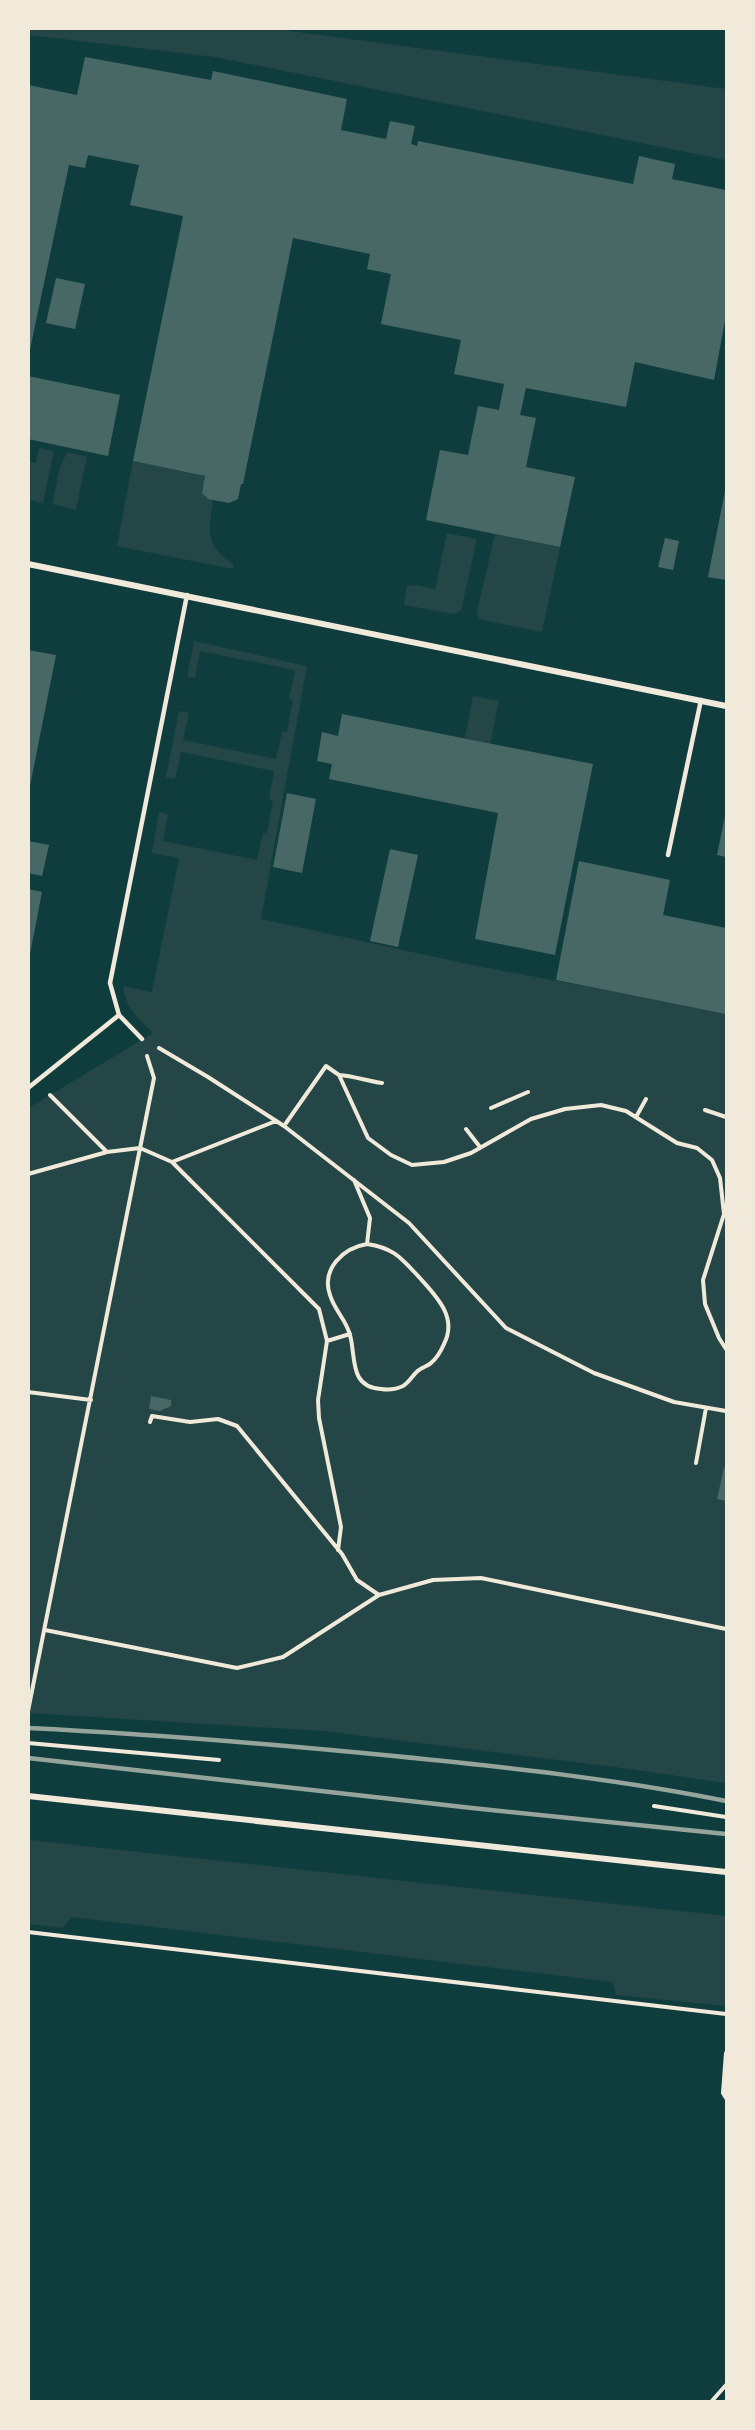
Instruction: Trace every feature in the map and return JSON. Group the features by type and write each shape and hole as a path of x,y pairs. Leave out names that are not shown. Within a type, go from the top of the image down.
{"street":[{"path":"28,564 726,706"},
{"path":"28,1796 726,1872"}],"lane":[{"path":"142,1039 119,1015 110,983 187,596"},
{"path":"668,855 701,700"},
{"path":"28,1088 119,1015"}],"path":[{"path":"142,1039 208,1077 284,1126 409,1223 506,1328 594,1373 674,1402 726,1411"},
{"path":"29,1708 154,1078 142,1039"},
{"path":"284,1126 326,1066 339,1075 368,1138 391,1155 412,1165 444,1162 471,1153 531,1119 565,1109 601,1105 626,1111 677,1143 697,1148 712,1160 720,1178 724,1215 703,1280 705,1304 726,1349"},
{"path":"339,1075 355,1076 382,1083"},
{"path":"37,1082 107,1152"},
{"path":"491,1108 528,1092"},
{"path":"636,1117 646,1099"},
{"path":"705,1110 726,1117"},
{"path":"172,1162 276,1121"},
{"path":"466,1129 480,1147"},
{"path":"28,1174 107,1152 140,1148 172,1162 319,1309 327,1341 318,1400 319,1418 341,1527 338,1550"},
{"path":"353,1179 370,1218 367,1244"},
{"path":"720,1231 726,1228"},
{"path":"367,1244 384,1246 401,1259 439,1298 449,1327 447,1339 440,1353 431,1363 417,1371 402,1387 377,1389 365,1384 357,1376 350,1334 329,1294 329,1282 337,1259 354,1246 367,1244"},
{"path":"327,1341 350,1334"},
{"path":"719,1338 726,1334"},
{"path":"28,1392 91,1400"},
{"path":"696,1463 706,1408"},
{"path":"150,1422 152,1416 190,1422 218,1419 237,1426 338,1550 357,1580 379,1595"},
{"path":"45,1630 237,1668 283,1657 379,1595 433,1580 481,1578 726,1629"},
{"path":"28,1743 219,1760"},
{"path":"654,1806 726,1817"},
{"path":"28,1932 726,2014"},
{"path":"726,2053 723,2093 726,2098"},
{"path":"711,2402 726,2385"}],"shaded area":[{"path":"29,28 275,29 726,89 726,160 215,57 29,35"},
{"path":"39,448 54,451 43,503 29,500 29,462 36,463"},
{"path":"67,452 87,457 76,510 52,504 60,467"},
{"path":"133,461 205,476 202,493 208,499 213,500 210,529 213,544 233,564 233,569 117,546"},
{"path":"447,533 477,539 461,611 454,614 404,605 407,586 415,585 435,589"},
{"path":"495,534 560,547 542,632 479,619 477,612"},
{"path":"194,641 307,666 261,919 467,964 726,1013 726,1783 323,1731 29,1713 29,1108 153,1033 129,1007 123,986 152,992 179,858 152,853 159,812 168,814 163,841 257,860 263,833 267,833 273,801 269,800 274,771 181,752 175,779 166,777 179,711 189,713 183,740 276,759 282,732 287,732 293,700 289,699 295,670 200,651 195,678 187,677"},
{"path":"473,696 499,701 490,744 465,738"},
{"path":"29,1840 726,1916 726,2006 616,1995 613,1982 71,1917 63,1928 29,1924"}],"building":[{"path":"85,57 211,80 213,71 347,99 341,130 386,139 390,121 415,126 411,144 417,146 418,141 633,184 639,156 675,164 672,179 726,190 726,315 714,380 635,362 626,407 526,388 520,415 536,418 526,467 575,477 560,547 426,520 440,450 468,455 478,406 499,410 504,384 454,374 461,340 381,324 391,274 367,269 370,254 293,238 238,499 229,503 208,499 202,493 205,476 133,461 183,216 130,205 139,165 88,155 85,168 69,165 28,359 28,85 77,95"},
{"path":"56,278 85,284 75,329 46,323"},
{"path":"28,376 120,395 108,456 28,439"},
{"path":"726,491 726,580 708,577"},
{"path":"665,538 679,541 673,570 658,567"},
{"path":"28,650 56,655 30,786 28,786"},
{"path":"342,714 593,764 555,955 475,939 498,813 329,779 332,764 317,761 322,732 338,736"},
{"path":"287,793 316,799 302,873 273,867"},
{"path":"726,816 726,857 717,855"},
{"path":"28,841 49,845 42,876 28,873"},
{"path":"390,849 418,855 398,947 370,941"},
{"path":"579,861 670,880 663,915 726,928 726,1014 556,980"},
{"path":"28,889 42,892 30,954 28,954"},
{"path":"151,1396 171,1400 171,1406 160,1411 149,1409"},
{"path":"724,1467 726,1468 726,1501 717,1499"}],"railway":[{"path":"28,1728 303,1747 436,1760 602,1780 726,1801"},
{"path":"28,1758 726,1834"}]}
